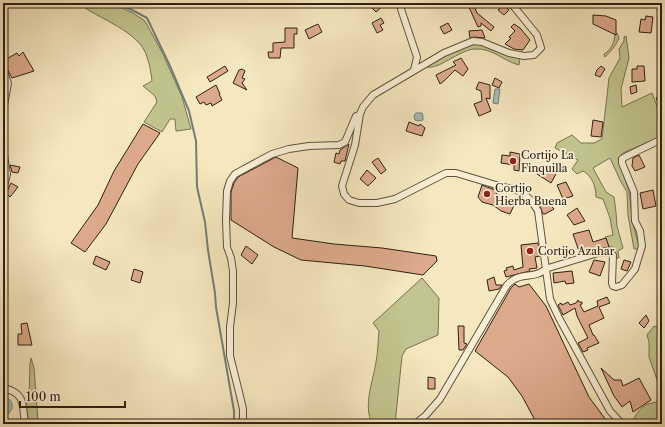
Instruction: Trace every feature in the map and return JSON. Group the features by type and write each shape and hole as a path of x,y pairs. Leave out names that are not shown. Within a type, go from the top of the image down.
{"street":[{"path":"402,3 401,9 417,57 414,70"},
{"path":"512,3 537,35 541,48 534,55 524,56 509,53 482,42 473,41 444,53 373,95 363,107 360,114 355,145 342,186 344,194 350,200 360,203 377,203 395,199 446,173 456,172 520,191 531,200 538,212 550,299 558,318 610,411 622,424"},
{"path":"3,69 8,83 3,111"},
{"path":"243,424 243,409 240,392 230,356 233,271 231,258 227,247 226,220 227,192 230,181 235,174 272,154 289,149 309,146 339,145 345,142 356,116 360,114"},
{"path":"416,424 440,400 507,285 512,280 518,277 542,273 545,269 598,253 608,252 614,255 613,286 616,287 622,285 635,269 642,246 640,231 635,221 634,192 622,163 622,159 662,139"},
{"path":"3,149 7,174 3,190"},
{"path":"3,388 14,390 21,397 25,424"}],"green space":[{"path":"78,3 110,3 133,13 145,21 163,54 182,97 191,129 176,131 175,119 170,119 162,132 144,122 157,102 155,96 143,86 152,81 149,63 143,48 136,40 117,26"},
{"path":"617,33 619,38 618,41 605,57 604,54 611,48 615,34"},
{"path":"626,36 629,58 621,89 622,107 652,93 662,119 662,136 623,153 618,159 629,191 633,224 639,246 638,249 634,249 628,215 627,192 610,158 593,168 606,192 614,197 617,226 623,248 618,251 619,258 617,258 613,247 609,247 605,237 613,235 610,218 603,199 596,197 594,185 586,173 583,171 577,174 572,169 578,160 555,148 557,143 572,135 581,143 594,143 602,139 609,78 620,58 619,49 624,41 624,37"},
{"path":"478,44 520,57 519,65 493,53 481,49 475,49 462,53 437,66 426,67 450,52 464,46"},
{"path":"422,278 439,298 438,335 406,349 402,356 395,424 372,424 368,409 377,358 379,331 373,323"},
{"path":"654,326 662,329 662,394 649,357 649,342 647,335"},
{"path":"31,358 34,368 39,424 28,424 26,402 29,398"},
{"path":"662,401 662,424 636,424 633,421 643,407"}],"water":[{"path":"495,89 500,89 498,104 493,103"},
{"path":"416,113 422,113 423,120 415,120 414,116"},
{"path":"3,396 10,400 12,406 10,412 4,416"}],"building":[{"path":"367,3 386,3 376,12"},
{"path":"467,3 473,3 477,13 494,27 491,31 481,23 481,26 478,27"},
{"path":"504,5 509,10 504,15 498,10"},
{"path":"593,15 606,16 616,20 616,35 593,24"},
{"path":"646,16 653,17 651,33 639,32 641,19 645,20"},
{"path":"381,18 384,23 380,25 383,30 377,33 372,23"},
{"path":"448,23 452,30 444,34 440,27"},
{"path":"318,24 322,32 309,39 305,30"},
{"path":"514,24 520,28 530,40 523,50 514,49 505,44 515,31 511,27"},
{"path":"285,28 297,28 297,34 294,34 294,48 281,48 280,58 269,58 268,52 273,52 273,43 285,42"},
{"path":"482,30 485,38 470,38 469,31"},
{"path":"23,52 34,71 12,78 3,61 17,53 19,56"},
{"path":"461,58 468,69 463,76 455,70 440,84 436,75 456,65 453,62"},
{"path":"225,66 228,71 210,82 207,77"},
{"path":"601,66 605,69 600,77 595,75"},
{"path":"637,66 644,66 645,81 632,82 632,69 637,69"},
{"path":"242,69 245,71 242,78 245,79 242,83 247,90 233,83 239,70"},
{"path":"495,78 502,82 499,88 492,85"},
{"path":"479,82 490,85 490,99 486,98 491,111 479,116 474,104 482,101 481,91 476,89"},
{"path":"216,85 222,100 212,106 211,103 206,105 204,102 200,104 196,97"},
{"path":"636,85 637,92 631,94 630,87"},
{"path":"662,95 662,112 656,98"},
{"path":"593,120 603,122 601,137 591,136"},
{"path":"409,122 419,126 420,124 425,128 422,136 406,131"},
{"path":"143,124 160,133 138,164 106,224 85,252 71,243 98,205 114,171"},
{"path":"349,144 345,161 341,161 340,164 334,162 336,153 339,154 340,150"},
{"name":"Cortijo La Finquilla","path":"510,152 520,154 519,171 514,170 514,165 501,163 502,155 510,156"},
{"path":"639,155 645,167 635,171 632,166 633,158"},
{"path":"276,157 298,168 292,238 334,244 382,248 436,256 437,261 423,275 365,266 301,260 274,247 231,220 231,192 238,177"},
{"path":"378,158 386,170 381,174 372,162"},
{"path":"10,165 20,167 18,173 12,172"},
{"path":"544,165 557,172 551,183 537,174"},
{"path":"367,170 376,178 368,186 360,179"},
{"path":"566,182 573,196 563,199 557,185"},
{"path":"11,183 18,187 10,197 6,193"},
{"path":"482,185 498,191 496,194 516,201 510,214 501,211 493,205 482,202 478,197"},
{"path":"653,190 656,206 643,209 640,193"},
{"path":"545,198 554,209 543,214 539,204"},
{"path":"577,208 585,221 574,225 567,215"},
{"path":"589,230 593,242 606,238 609,247 580,254 573,234"},
{"name":"Cortijo Azahar","path":"538,243 540,256 535,257 537,268 529,269 530,271 506,277 504,271 507,270 506,268 513,266 514,270 523,267 521,245"},
{"path":"246,246 258,255 252,264 241,255"},
{"path":"96,256 110,262 106,270 93,264"},
{"path":"594,260 605,262 600,276 589,272"},
{"path":"624,260 631,262 627,271 621,269"},
{"path":"134,269 143,272 140,283 131,280"},
{"path":"572,271 574,283 566,284 565,281 554,283 553,273"},
{"path":"494,277 496,285 502,285 499,289 489,291 487,280"},
{"path":"515,284 519,287 529,284 546,306 589,397 609,424 537,424 522,396 508,377 475,351 511,288"},
{"path":"607,297 610,303 599,307 604,318 589,325 593,335 599,343 587,348 588,350 583,352 578,343 588,338 577,316 575,308 563,315 558,305 568,302 570,305 576,303 578,300 579,302 582,302 580,305 584,312 598,306 597,301"},
{"path":"646,315 649,321 644,328 639,323"},
{"path":"27,323 32,345 18,345 18,334 22,334 21,324"},
{"path":"458,326 464,326 464,343 467,344 463,350 459,350"},
{"path":"601,368 614,380 621,380 623,386 639,378 651,400 633,412 630,401 622,407 614,396"},
{"path":"428,377 435,378 435,389 428,389"}],"waterway":[{"path":"116,3 147,18 170,66 189,111 196,141 197,187 205,222 216,307 234,411 234,424"}],"place":[{"name":"Cortijo La Finquilla","path":"513,161"},
{"name":"Cortijo Hierba Buena","path":"487,194"},
{"name":"Cortijo Azahar","path":"530,251"}]}
